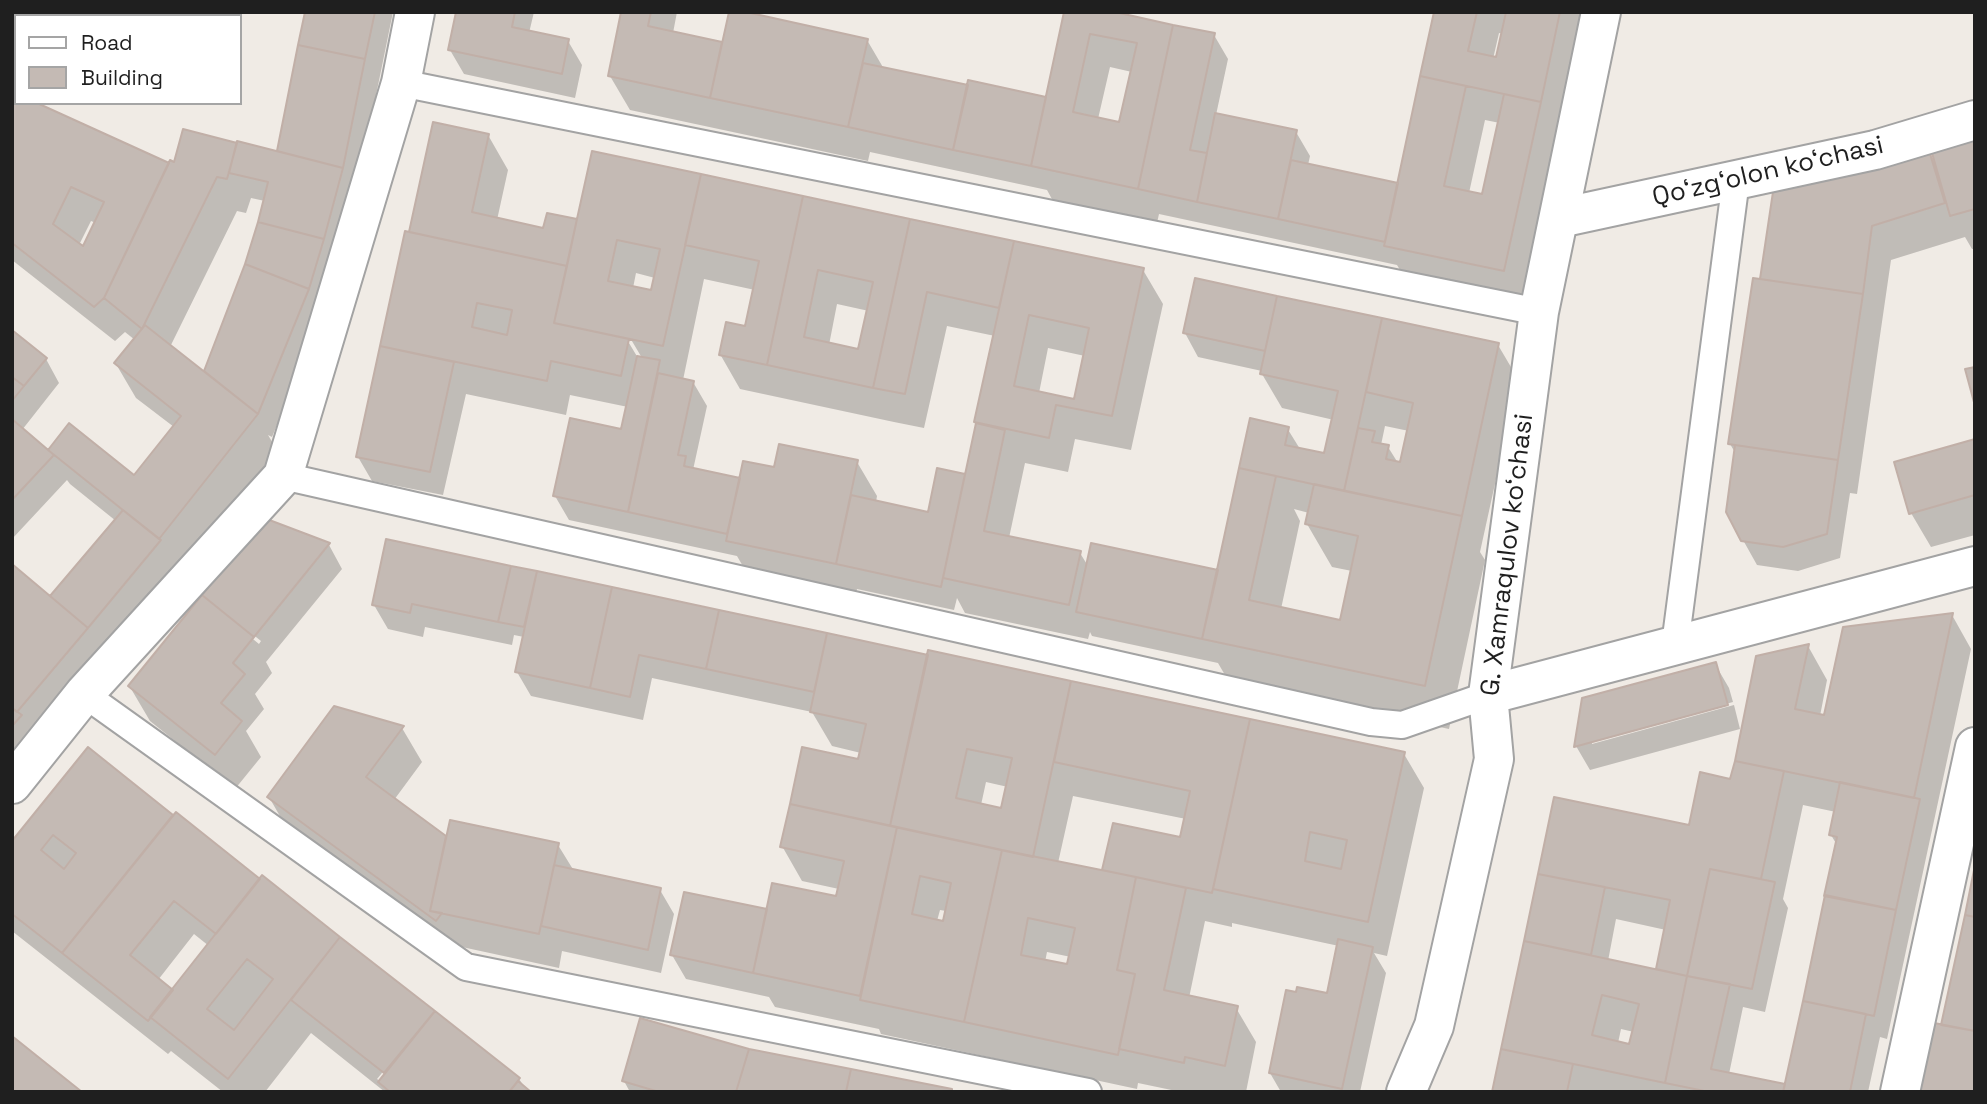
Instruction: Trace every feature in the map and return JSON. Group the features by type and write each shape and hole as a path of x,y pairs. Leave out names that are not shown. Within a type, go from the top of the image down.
{"street":[{"path":"12,783 84,694 283,475 401,83 415,12"},
{"name":"G. Xamraqulov koʻchasi","path":"1406,1092 1434,1026 1494,759 1488,695 1539,312 1601,12"},
{"name":"Qoʻzgʻolon koʻchasi","path":"1560,218 1875,150 1975,120"},
{"path":"1488,695 1975,566"},
{"path":"1900,1092 1975,747"}],"lane":[{"path":"401,83 1539,312"},
{"path":"1675,645 1736,180"},
{"path":"283,475 1371,722 1402,725 1488,695"},
{"path":"84,694 466,967 1088,1092"}],"building":[{"path":"12,12 31,12 14,14 12,36"},
{"path":"51,12 106,12 105,14"},
{"path":"173,12 217,12 217,14"},
{"path":"305,12 375,12 365,59 298,45"},
{"path":"456,12 515,12 512,27 569,39 562,74 448,50"},
{"path":"621,12 651,12 648,26 722,42 710,98 608,76"},
{"path":"729,12 746,12 868,39 848,127 710,98"},
{"path":"1064,12 1115,12 1173,25 1138,189 1031,166","holes":["1090,34 1137,43 1119,122 1073,112"]},
{"path":"1434,12 1477,12 1468,51 1496,57 1506,12 1560,12 1541,102 1420,76"},
{"path":"1173,25 1215,33 1190,150 1207,153 1197,202 1138,189"},
{"path":"298,45 365,59 343,168 277,151"},
{"path":"863,63 968,85 953,150 848,127"},
{"path":"1420,76 1466,86 1444,186 1482,194 1504,94 1541,102 1504,271 1384,246"},
{"path":"968,80 1046,97 1031,166 953,150"},
{"path":"12,92 14,105 41,105 169,163 104,298 94,307 12,243","holes":["71,187 104,202 83,246 53,224"]},
{"path":"1215,113 1297,130 1278,219 1197,202"},
{"path":"433,122 489,134 472,212 543,228 547,213 577,219 567,266 409,232"},
{"path":"1975,126 1975,209 1950,216 1928,139"},
{"path":"183,129 237,143 227,179 217,177 142,329 104,298 170,160 174,162"},
{"path":"237,141 343,168 324,239 258,222 268,182 229,173"},
{"path":"1927,144 1945,203 1872,226 1863,294 1760,279 1773,192"},
{"path":"592,151 701,174 663,346 554,323","holes":["617,240 660,249 651,290 608,281"]},
{"path":"1291,160 1398,183 1385,242 1278,219"},
{"path":"701,174 803,196 767,365 719,355 726,322 745,326 759,261 685,245"},
{"path":"803,196 910,219 873,388 767,365","holes":["818,270 873,282 858,349 804,337"]},
{"path":"910,219 1014,241 999,308 927,292 905,394 873,388"},
{"path":"258,222 324,239 309,289 245,264"},
{"path":"405,231 567,266 554,323 629,339 621,376 551,361 547,381 380,346","holes":["477,303 512,310 507,335 472,327"]},
{"path":"1014,241 1144,268 1112,416 1056,405 1049,438 974,422","holes":["1029,315 1089,328 1074,399 1014,386"]},
{"path":"245,264 309,289 258,414 204,371"},
{"path":"1195,278 1277,296 1265,351 1183,333"},
{"path":"1753,278 1863,294 1838,460 1728,444"},
{"path":"1277,296 1382,318 1344,491 1239,468 1250,418 1289,427 1285,445 1324,453 1338,391 1260,374"},
{"path":"1382,318 1499,343 1462,516 1344,491 1358,428 1375,431 1372,442 1389,445 1386,459 1400,462 1413,403 1366,392"},
{"path":"145,325 258,414 159,539 48,450 69,423 134,475 181,416 114,363"},
{"path":"12,330 47,358 24,386 12,377"},
{"path":"380,346 454,362 430,472 356,457"},
{"path":"637,356 660,360 628,512 553,496 570,418 621,429"},
{"path":"1975,367 1975,406 1965,369"},
{"path":"658,373 694,381 678,455 686,456 684,466 740,478 727,534 628,512"},
{"path":"12,377 24,386 12,401"},
{"path":"12,419 54,455 12,500"},
{"path":"976,423 1005,430 984,531 1081,551 1069,605 943,578"},
{"path":"1975,439 1975,495 1909,514 1894,462"},
{"path":"779,444 858,460 836,564 726,541 743,461 774,467"},
{"path":"1735,445 1838,460 1827,534 1783,547 1741,541 1726,512"},
{"path":"937,468 965,474 941,587 836,564 851,495 928,512"},
{"path":"1239,468 1276,476 1249,600 1340,620 1358,536 1305,524 1314,484 1462,516 1425,686 1202,639"},
{"path":"123,510 161,540 88,628 50,596"},
{"path":"264,518 330,543 254,637 202,595"},
{"path":"386,539 511,566 498,622 412,604 410,613 372,605"},
{"path":"1091,543 1218,570 1202,639 1076,612"},
{"path":"12,564 88,628 17,712 12,708"},
{"path":"511,566 537,571 524,627 498,622"},
{"path":"537,571 612,587 590,688 515,672"},
{"path":"612,587 719,610 706,669 639,655 630,697 590,688"},
{"path":"202,595 254,637 233,663 245,674 221,703 242,721 215,755 128,686"},
{"path":"719,610 827,633 814,692 706,669"},
{"path":"1953,613 1914,798 1735,761 1756,656 1809,644 1795,709 1824,715 1843,627"},
{"path":"827,633 928,655 890,826 790,804 802,747 858,759 866,724 810,712"},
{"path":"928,650 1071,681 1033,857 890,826","holes":["967,749 1012,758 1001,808 956,798"]},
{"path":"1716,662 1728,705 1574,747 1582,698"},
{"path":"1071,681 1250,719 1212,893 1102,870 1113,823 1180,837 1190,791 1054,762"},
{"path":"334,706 404,726 366,777 446,836 430,911 442,913 436,921 267,797"},
{"path":"12,708 22,715 12,726"},
{"path":"1250,719 1405,752 1368,922 1213,889","holes":["1310,832 1347,840 1341,869 1305,861"]},
{"path":"88,747 173,815 62,953 12,914 12,841","holes":["53,835 76,853 64,869 41,850"]},
{"path":"1735,761 1784,771 1761,879 1710,869 1687,976 1656,969 1670,900 1538,874 1554,797 1689,825 1700,772 1730,779"},
{"path":"1840,782 1920,799 1896,910 1824,896 1837,837 1829,835"},
{"path":"790,804 897,827 860,996 753,973 772,883 836,896 844,861 780,847"},
{"path":"176,812 260,879 216,934 174,901 130,955 173,990 148,1021 62,953"},
{"path":"450,820 559,843 539,934 430,911"},
{"path":"897,827 1002,850 964,1022 860,1000","holes":["920,876 951,883 943,921 912,914"]},
{"path":"1002,850 1136,877 1117,970 1135,974 1118,1055 964,1022","holes":["1028,918 1075,928 1067,964 1021,955"]},
{"path":"554,865 661,888 648,950 541,926"},
{"path":"1975,865 1975,917 1965,915"},
{"path":"1710,869 1775,882 1752,989 1687,976"},
{"path":"1538,874 1605,887 1591,955 1524,941"},
{"path":"262,875 340,937 228,1079 150,1017","holes":["247,959 273,979 234,1030 207,1009"]},
{"path":"1136,877 1186,888 1164,990 1238,1006 1225,1066 1185,1057 1184,1063 1119,1049 1135,974 1117,970"},
{"path":"684,892 767,909 753,973 670,955"},
{"path":"1825,895 1896,910 1874,1016 1803,1001"},
{"path":"1965,915 1975,917 1975,1031 1941,1025"},
{"path":"340,937 435,1011 384,1073 291,1000"},
{"path":"1338,939 1373,947 1342,1089 1269,1073 1286,990 1296,992 1297,987 1327,993"},
{"path":"1524,941 1687,976 1665,1083 1501,1049","holes":["1602,995 1639,1004 1629,1044 1592,1035"]},
{"path":"1687,976 1730,984 1711,1069 1785,1084 1783,1092 1709,1092 1665,1083"},
{"path":"1803,1001 1866,1014 1850,1092 1783,1092"},
{"path":"435,1011 520,1078 509,1092 390,1092 378,1082"},
{"path":"640,1018 749,1049 736,1092 659,1092 622,1081"},
{"path":"1924,1021 1975,1031 1975,1092 1909,1092"},
{"path":"12,1036 82,1092 12,1092"},
{"path":"749,1049 851,1069 846,1092 736,1092"},
{"path":"1501,1049 1573,1064 1567,1092 1492,1092"},
{"path":"851,1069 952,1089 952,1092 846,1092"},
{"path":"518,1081 531,1092 509,1092"}]}
